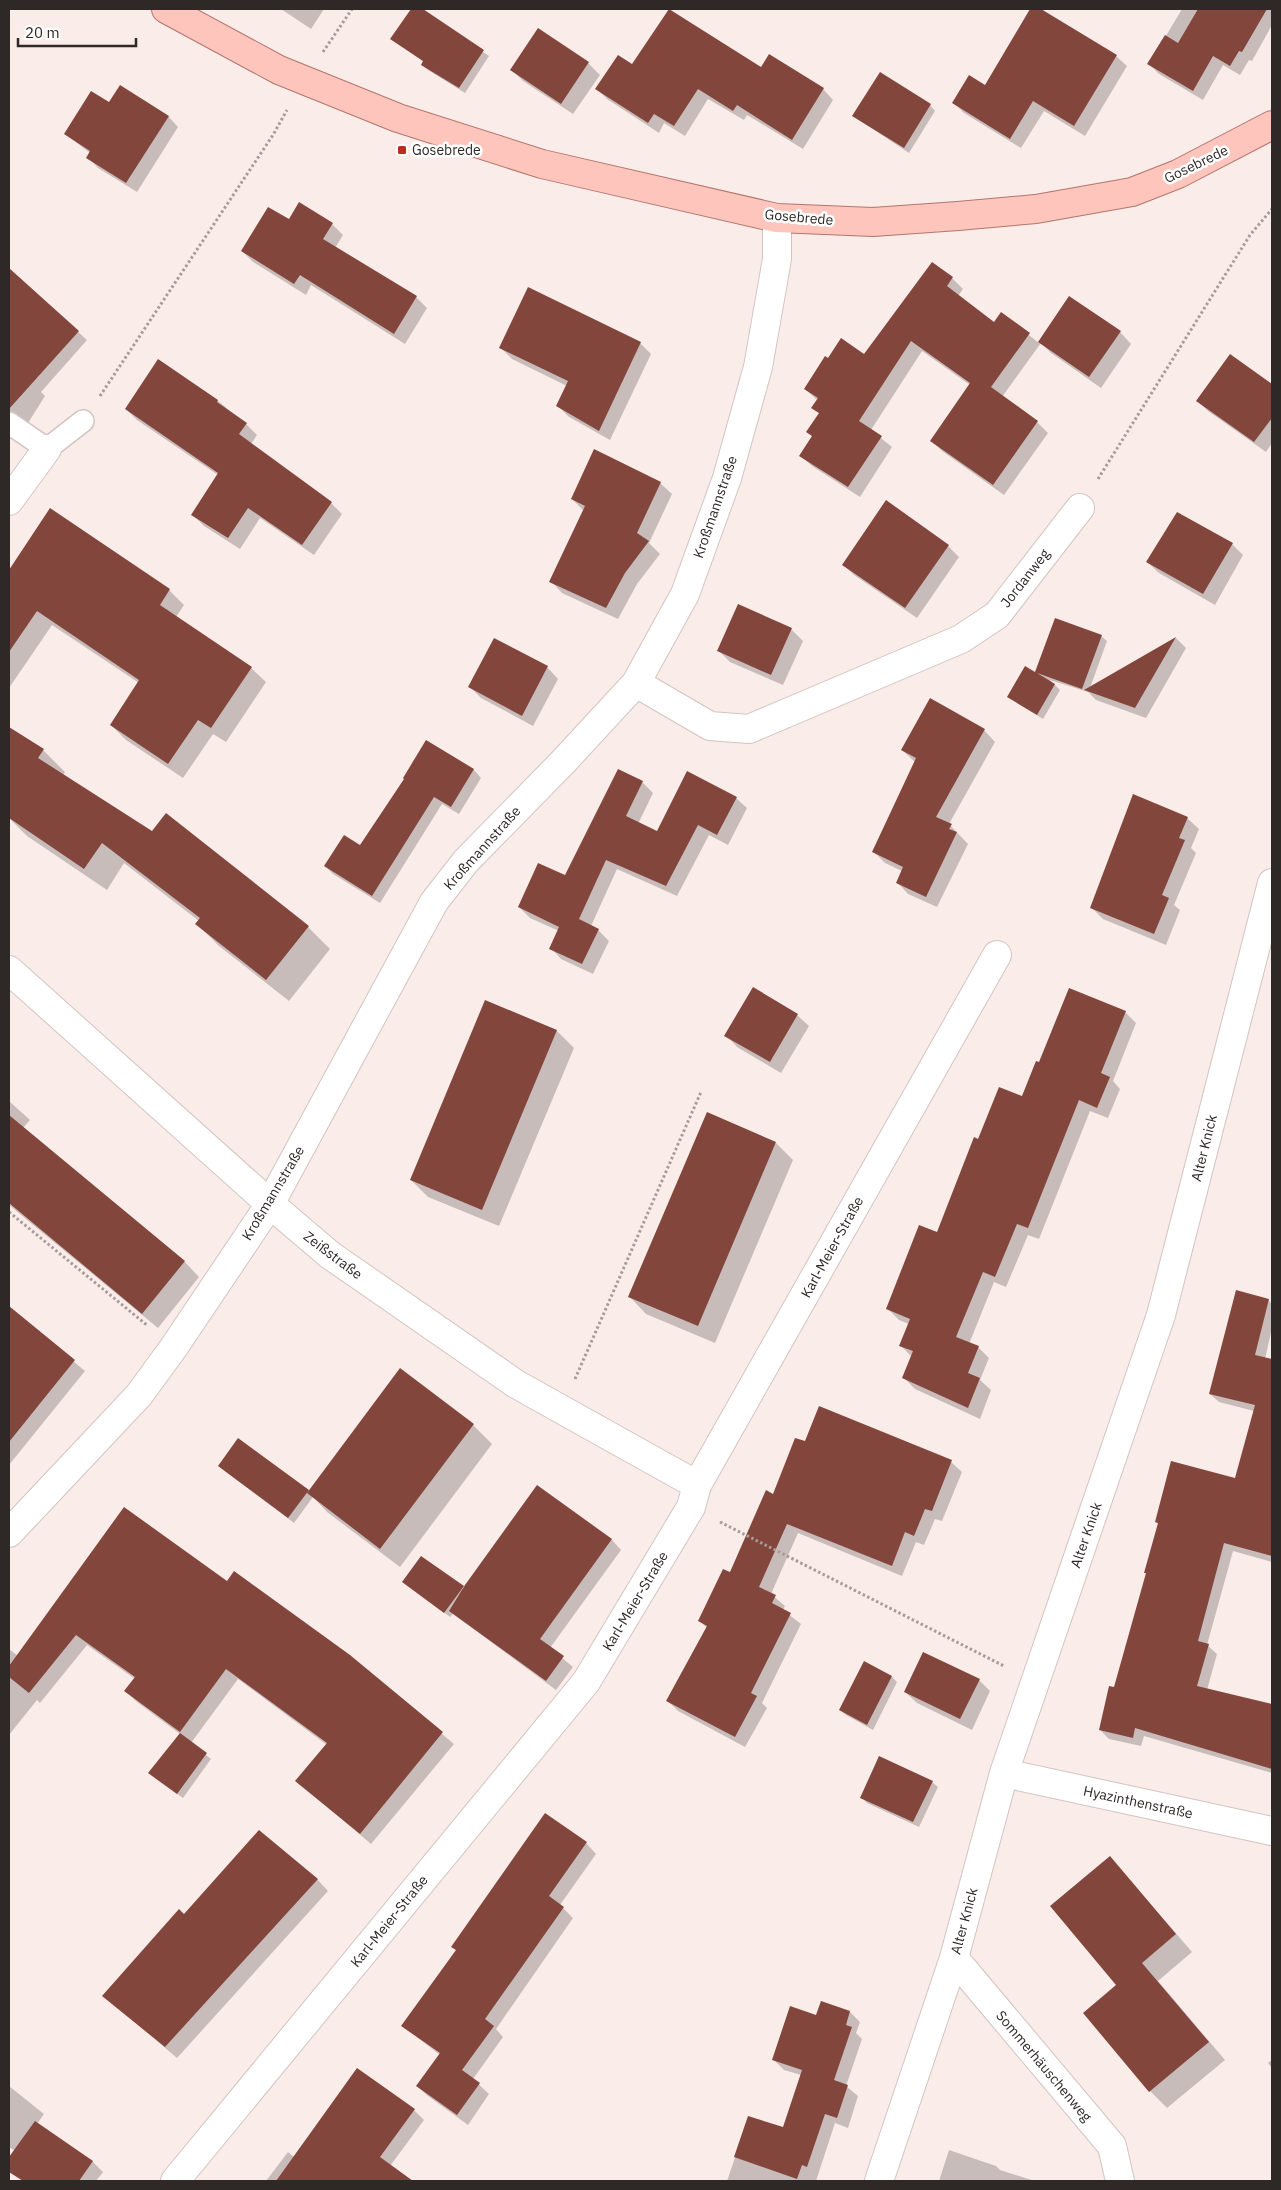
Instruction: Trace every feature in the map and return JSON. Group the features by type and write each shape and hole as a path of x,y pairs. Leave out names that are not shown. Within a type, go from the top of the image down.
{"main road":[{"name":"Gosebrede","path":"166,9 279,70 398,118 542,164 777,218 873,222 1036,208 1132,192 1178,174 1272,126"}],"street":[{"name":"Kroßmannstraße","path":"9,1533 139,1395 174,1347 270,1204 434,902 466,861 564,761 636,683 685,594 727,478 758,366 777,259 777,218"},
{"path":"9,501 47,449"},
{"name":"Jordanweg","path":"636,683 710,726 749,729 961,639 996,615 1080,508"},
{"name":"Alter Knick","path":"879,2181 954,1958 1004,1773 1037,1683 1161,1315 1272,883"},
{"name":"Karl-Meier-Straße","path":"175,2181 586,1682 694,1496 998,955"},
{"name":"Zeißstraße","path":"9,970 270,1204 330,1255 516,1384 561,1409 694,1496"},
{"name":"Hyazinthenstraße","path":"1004,1773 1272,1831"},
{"name":"Sommerhäuschenweg","path":"954,1958 1112,2146 1120,2181"}],"lane":[{"path":"9,423 47,449 83,421"}],"path":[{"path":"322,54 352,9"},
{"path":"83,421 267,144 290,104"},
{"path":"1080,508 1250,235 1272,209"},
{"path":"561,1409 701,1092"},
{"path":"9,1212 174,1347"},
{"path":"694,1496 1037,1683"}],"building":[{"path":"411,9 423,9 484,50 459,88 421,65 423,61 390,39"},
{"path":"669,9 761,67 769,54 824,88 792,140 737,105 733,111 698,89 674,126 654,114 648,123 595,89 618,55 632,64"},
{"path":"1030,9 1041,9 1117,55 1074,126 1033,101 1010,139 952,103 969,75 985,85"},
{"path":"1198,9 1267,9 1242,52 1239,51 1230,66 1213,56 1193,91 1147,64 1165,35 1178,43"},
{"path":"538,28 589,62 561,104 510,70"},
{"path":"880,72 931,104 904,148 852,116"},
{"path":"120,85 169,116 126,183 86,158 90,151 64,134 91,91 109,102"},
{"path":"299,202 333,223 323,239 417,296 394,334 300,275 294,284 241,251 268,207 289,219"},
{"path":"932,262 953,277 947,286 994,322 1001,312 1030,333 991,387 1038,421 993,485 930,441 970,383 911,341 859,421 882,436 848,487 799,456 812,436 806,432 819,413 811,408 818,398 804,389 825,356 828,358 841,338 864,354"},
{"path":"9,268 79,331 9,409"},
{"path":"528,287 641,342 599,431 556,406 568,381 499,348"},
{"path":"1069,296 1121,331 1089,377 1038,342"},
{"path":"1230,354 1272,384 1272,418 1254,442 1196,401"},
{"path":"158,359 218,400 217,402 247,423 239,434 332,502 302,545 248,508 228,538 191,515 218,473 125,409"},
{"path":"594,449 661,482 637,533 649,541 625,573 606,608 549,582 585,506 571,499"},
{"path":"886,500 949,545 905,608 842,565"},
{"path":"50,508 170,589 160,605 252,667 211,728 198,720 168,764 110,725 139,680 37,611 9,652 9,570"},
{"path":"1177,512 1233,543 1203,594 1146,562"},
{"path":"738,604 792,628 771,675 717,651"},
{"path":"1055,618 1102,635 1082,689 1037,673 1055,684 1037,715 1007,697 1025,666 1035,672"},
{"path":"1176,637 1135,708 1084,690"},
{"path":"494,638 548,666 522,716 468,687"},
{"path":"930,698 985,729 936,817 952,824 949,829 957,832 926,897 896,883 903,867 872,852 916,758 901,750"},
{"path":"9,727 44,749 38,758 152,831 166,813 309,926 266,980 195,924 200,918 102,843 84,869 9,818"},
{"path":"426,740 474,769 451,807 434,797 372,896 324,866 344,835 360,845 404,779"},
{"path":"618,769 643,781 626,816 657,831 687,771 737,797 717,835 698,825 666,886 606,860 579,919 599,929 582,964 549,949 559,927 518,907 538,863 565,875"},
{"path":"1133,794 1188,817 1179,838 1185,840 1162,895 1169,898 1154,934 1090,908"},
{"path":"753,987 798,1014 770,1062 724,1036"},
{"path":"1069,988 1126,1011 1101,1073 1110,1077 1097,1108 1079,1100 1028,1228 1017,1224 995,1277 983,1272 956,1337 979,1346 968,1373 980,1378 968,1408 902,1378 913,1351 899,1346 910,1319 886,1309 919,1225 937,1232 974,1137 978,1139 999,1087 1022,1096 1036,1061 1039,1062"},
{"path":"485,1000 557,1030 482,1210 410,1180"},
{"path":"707,1112 776,1142 698,1326 628,1297"},
{"path":"9,1115 185,1261 142,1314 9,1203"},
{"path":"1236,1290 1269,1299 1255,1355 1272,1359 1272,1556 1224,1543 1198,1641 1209,1644 1197,1686 1272,1704 1272,1769 1135,1728 1133,1738 1099,1730 1109,1686 1114,1687 1146,1573 1144,1573 1158,1523 1155,1522 1171,1461 1235,1478 1255,1405 1209,1394"},
{"path":"9,1306 75,1360 9,1442"},
{"path":"400,1368 474,1424 380,1549 307,1493"},
{"path":"819,1406 952,1460 932,1511 925,1509 914,1536 905,1532 892,1566 787,1524 759,1587 776,1595 772,1603 791,1613 751,1693 757,1696 735,1737 666,1701 707,1626 698,1621 723,1569 730,1572 766,1490 773,1494 795,1438 805,1441"},
{"path":"238,1438 309,1490 288,1518 218,1466"},
{"path":"537,1485 612,1539 540,1639 564,1656 546,1681 449,1611 465,1585"},
{"path":"124,1507 227,1581 234,1571 350,1655 443,1732 360,1834 295,1781 327,1743 226,1669 180,1732 124,1691 135,1677 76,1635 29,1693 9,1677 9,1666"},
{"path":"421,1556 464,1586 444,1613 402,1582"},
{"path":"923,1652 980,1679 960,1719 904,1692"},
{"path":"864,1661 892,1676 867,1725 839,1710"},
{"path":"180,1733 207,1753 177,1794 148,1773"},
{"path":"879,1756 933,1781 913,1822 860,1798"},
{"path":"545,1813 587,1842 549,1896 564,1907 485,2019 494,2026 462,2070 480,2083 457,2115 416,2086 440,2053 401,2026 456,1950 451,1947"},
{"path":"259,1830 318,1879 165,2047 102,1996 179,1909 184,1914"},
{"path":"1110,1856 1176,1934 1142,1963 1209,2042 1149,2092 1083,2013 1116,1985 1050,1906"},
{"path":"821,2001 850,2011 846,2025 852,2027 834,2080 848,2085 837,2118 825,2114 807,2167 802,2165 797,2179 734,2157 748,2116 783,2127 802,2070 772,2060 790,2006 816,2015"},
{"path":"357,2068 415,2109 380,2157 413,2181 276,2181"},
{"path":"35,2121 93,2161 79,2181 23,2181 9,2172 9,2157"}],"place":[{"name":"Gosebrede","path":"402,150"}]}
